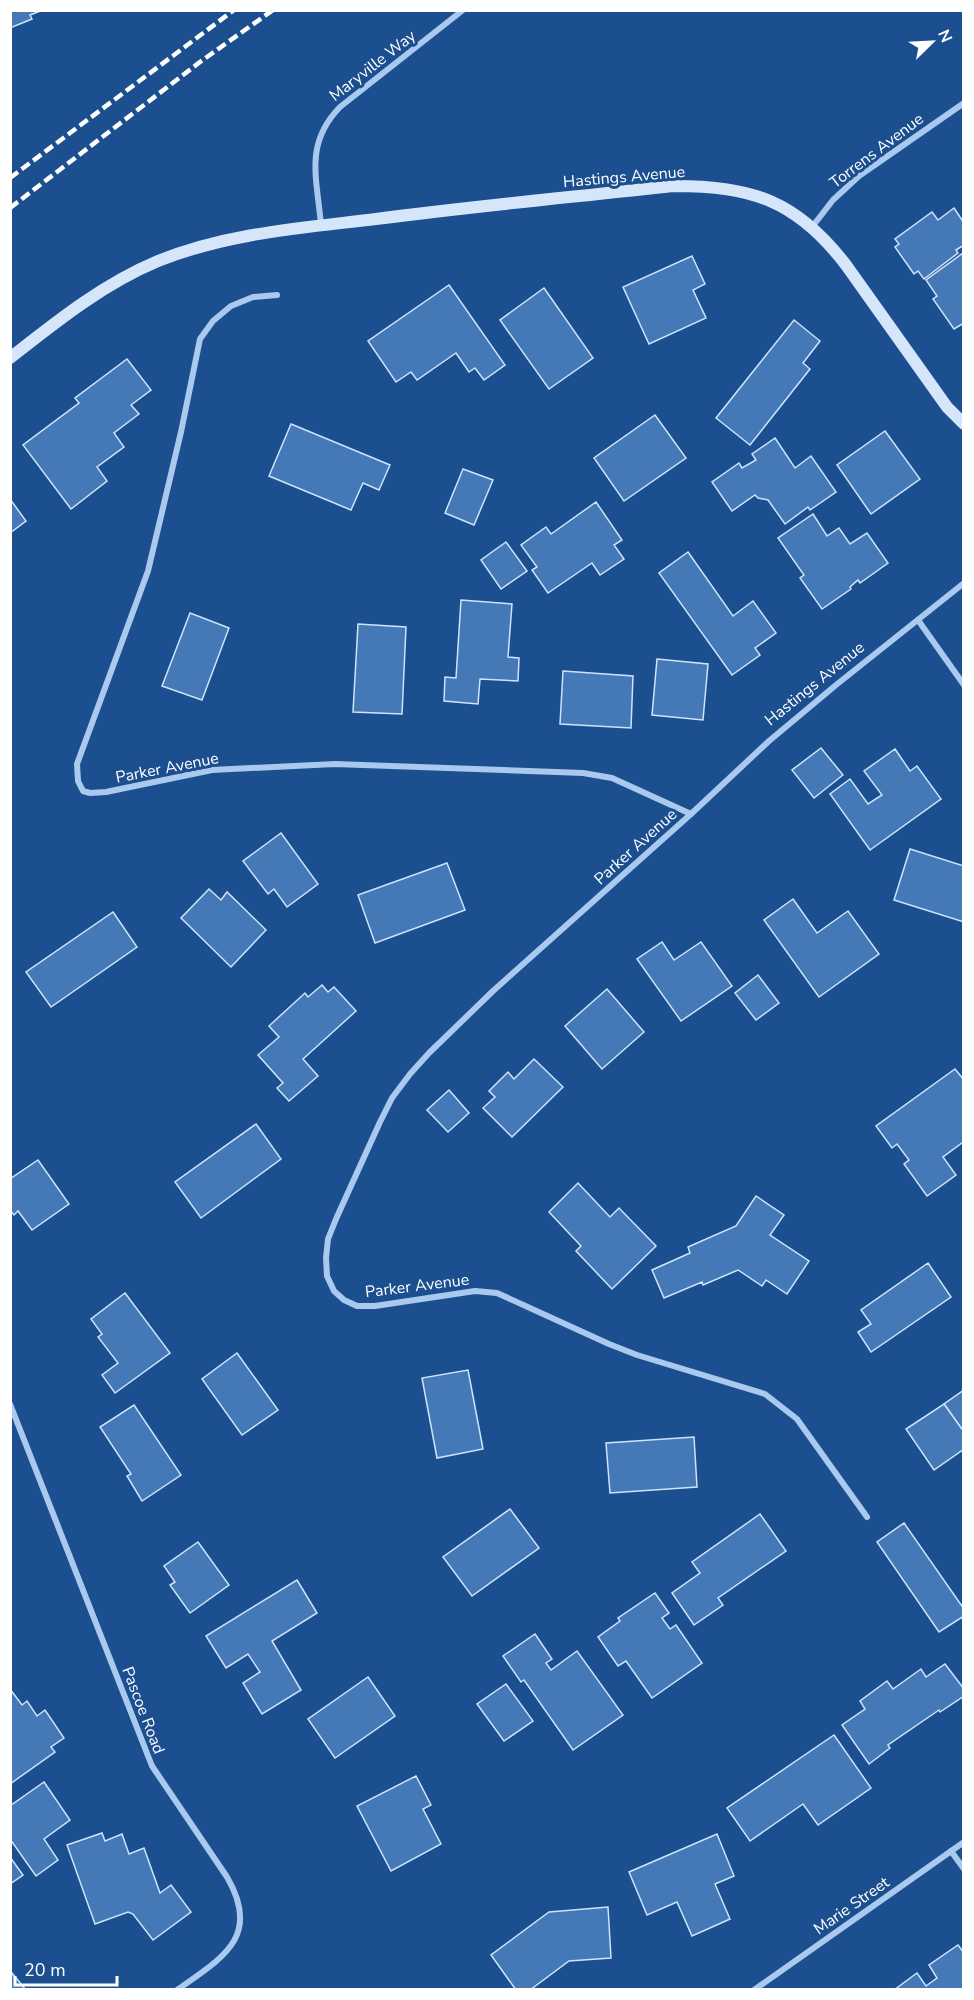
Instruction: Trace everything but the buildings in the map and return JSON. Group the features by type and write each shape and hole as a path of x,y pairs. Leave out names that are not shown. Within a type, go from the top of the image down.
{"main road":[{"name":"Hastings Avenue","path":"10,358 86,300 143,268 221,240 290,228 673,186 707,186 735,190 770,200 793,212 812,227 830,244 947,407 963,424"}],"street":[{"name":"Maryville Way","path":"321,225 315,155 321,132 328,118 340,106 463,10"},
{"name":"Torrens Avenue","path":"812,227 833,200 854,181 963,102"},
{"name":"Parker Avenue","path":"277,295 253,297 231,306 213,321 200,339 148,572 77,764 78,781 83,791 96,794 212,770 296,764 583,773 612,778 691,814 493,991 410,1074 392,1098 336,1219 328,1239 327,1276 334,1291 344,1300 357,1306 375,1306 475,1291 497,1293 637,1355 765,1394 798,1419 867,1517"},
{"name":"Hastings Avenue","path":"691,814 810,706 963,583"},
{"path":"918,620 963,685"},
{"name":"Pascoe Road","path":"10,1404 152,1766 227,1877 240,1906 238,1934 224,1956 177,1989"},
{"name":"Marie Street","path":"754,1989 963,1842"},
{"path":"951,1851 963,1869"}],"railway":[{"path":"10,178 234,10"},
{"path":"10,208 200,62 273,10"}]}
